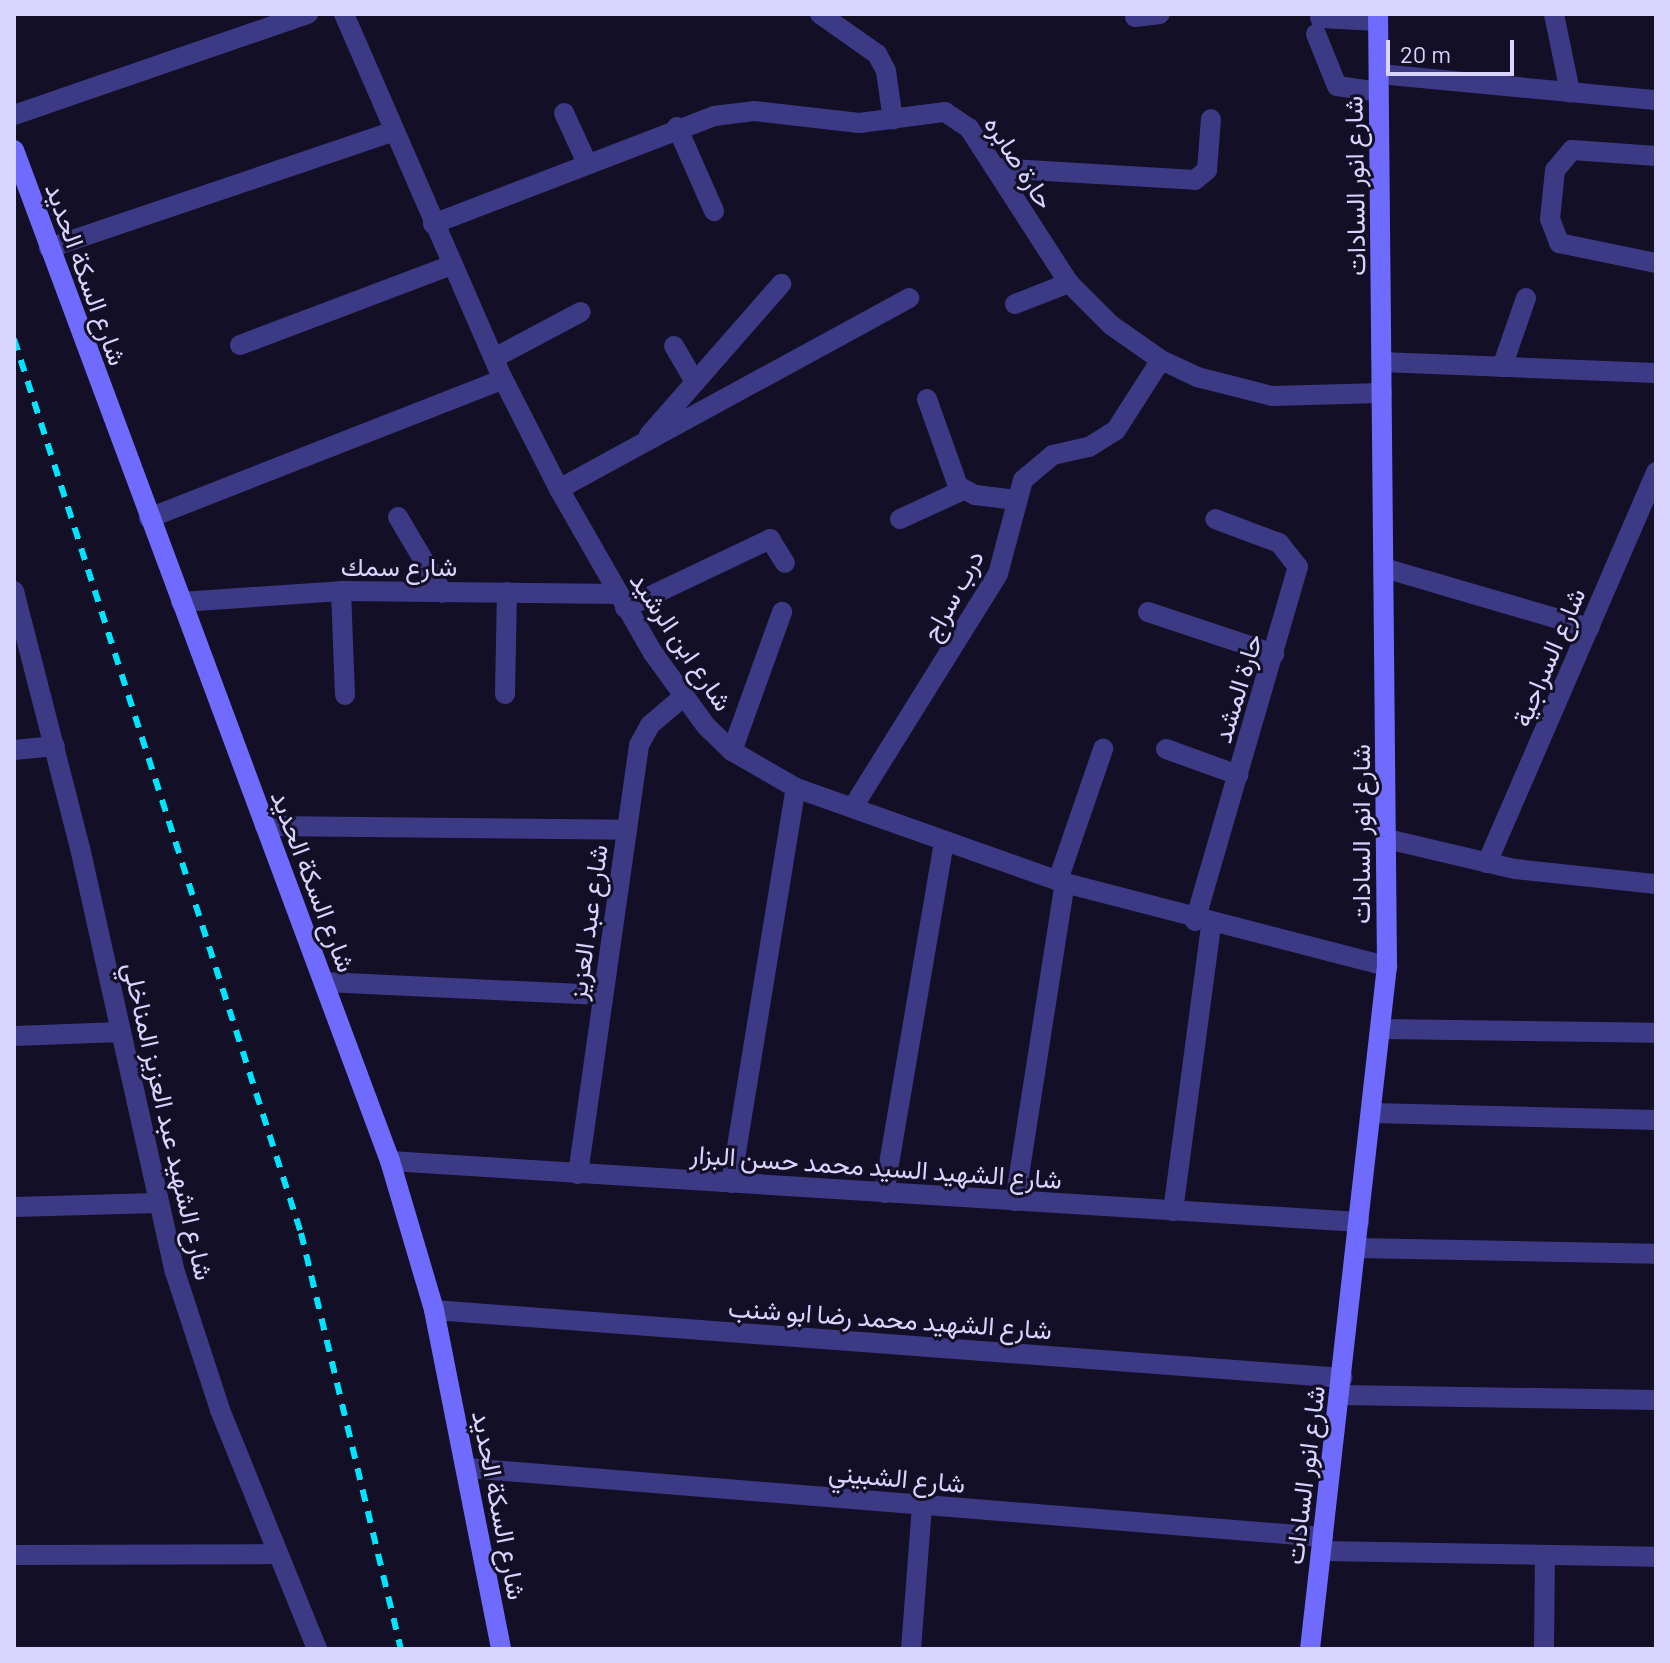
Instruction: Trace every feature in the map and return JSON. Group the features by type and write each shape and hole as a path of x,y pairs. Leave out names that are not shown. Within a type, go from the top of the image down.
{"street":[{"path":"14,115 308,14"},
{"name":"شارع ابن الرشيد","path":"344,14 503,379 559,489 621,601 684,696 732,751 796,788 1062,882 1203,923 1387,966"},
{"path":"820,14 877,54 886,71 893,120"},
{"path":"1135,17 1160,14"},
{"path":"1554,14 1570,92"},
{"path":"1378,18 1318,26 1337,86 1379,83 1570,92 1656,100"},
{"name":"شارع انور السادات","path":"1310,1649 1387,966 1378,18"},
{"name":"حارة صابره","path":"433,224 677,127 754,111 826,121 893,120 930,110 958,118 995,168 1069,283 1111,325 1161,360 1197,377 1272,396 1382,393"},
{"path":"564,113 587,163"},
{"path":"995,168 1195,180 1207,170 1211,119"},
{"path":"677,127 714,211"},
{"path":"49,248 394,131"},
{"name":"شارع السكة الحديد","path":"14,150 390,1161 434,1310 501,1649"},
{"path":"1656,156 1572,150 1555,170 1550,219 1559,243 1656,263"},
{"path":"240,345 452,265"},
{"path":"1015,304 1069,283"},
{"path":"640,445 781,284"},
{"path":"559,489 909,298"},
{"path":"1502,367 1526,298"},
{"path":"494,358 581,312"},
{"path":"674,346 695,382"},
{"name":"درب سراج","path":"853,807 992,586 1007,548 1016,500 1036,466 1053,455 1089,447 1116,430 1161,360"},
{"path":"1382,362 1656,373"},
{"path":"149,518 503,379"},
{"path":"927,399 963,490"},
{"name":"شارع السراجية","path":"1487,863 1656,472"},
{"path":"900,519 963,490 1016,500"},
{"path":"398,517 443,593"},
{"name":"حارة المشد","path":"1173,1211 1203,923 1238,775 1297,579 1295,557 1279,543 1215,519"},
{"path":"621,601 770,539 785,563"},
{"path":"1384,568 1589,628"},
{"name":"شارع الشهيد عبد العزيز المناخلي","path":"14,591 55,746 157,1203 195,1340 275,1554 317,1649"},
{"path":"341,591 345,695"},
{"name":"شارع سمك","path":"181,602 341,591 507,592 621,601"},
{"path":"505,694 507,592"},
{"path":"732,751 782,612"},
{"path":"1148,612 1274,654"},
{"name":"شارع عبد العزيز","path":"578,1174 639,745 650,725 684,696"},
{"path":"14,750 55,746"},
{"path":"1015,1201 1062,882 1103,749"},
{"path":"1166,749 1238,775"},
{"path":"731,1183 796,788"},
{"path":"265,826 627,830"},
{"path":"1387,839 1487,863 1656,884"},
{"path":"884,1193 944,842"},
{"path":"325,982 603,995"},
{"path":"1382,1029 1656,1033"},
{"path":"14,1036 121,1032"},
{"path":"1372,1113 1656,1120"},
{"name":"شارع الشهيد السيد محمد حسن البزار","path":"390,1161 1359,1222"},
{"path":"14,1207 157,1203"},
{"path":"1357,1248 1656,1254"},
{"name":"شارع الشهيد محمد رضا ابو شنب","path":"434,1310 1342,1386 1656,1400"},
{"name":"شارع الشبيني","path":"467,1468 922,1505 1322,1544 1656,1557"},
{"path":"911,1649 922,1505"},
{"path":"14,1555 275,1554"},
{"path":"1544,1649 1545,1555"}],"railway":[{"path":"14,339 301,1233 401,1649"}]}
